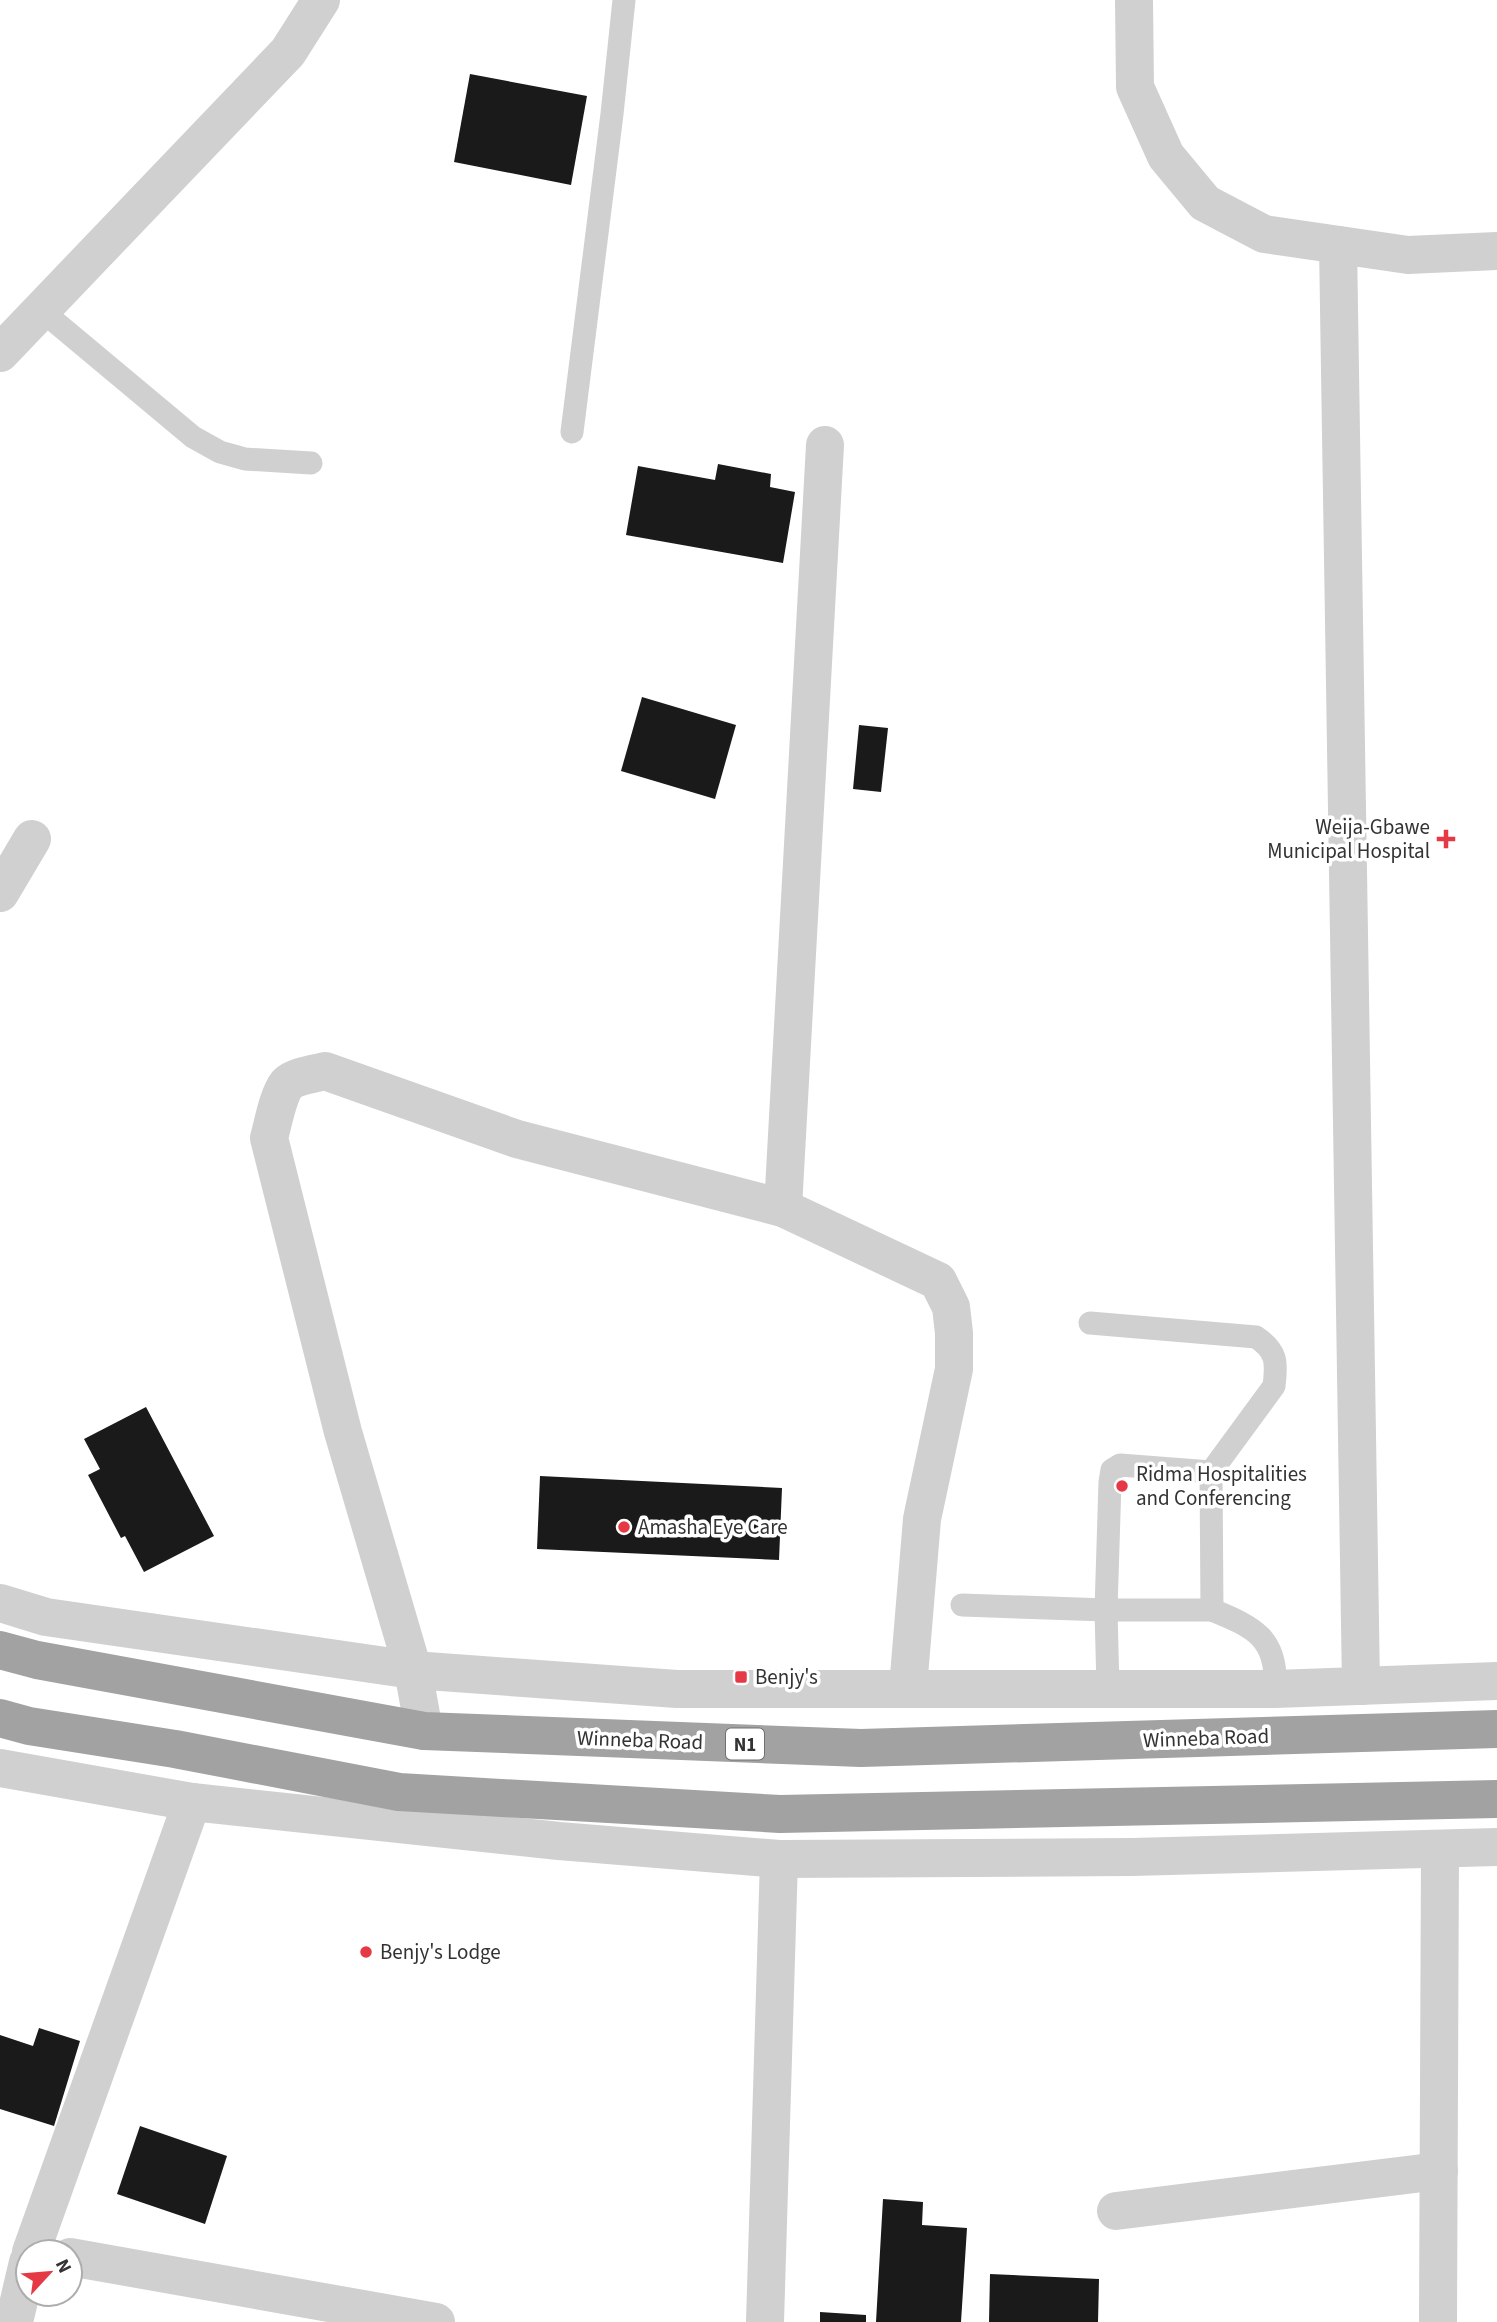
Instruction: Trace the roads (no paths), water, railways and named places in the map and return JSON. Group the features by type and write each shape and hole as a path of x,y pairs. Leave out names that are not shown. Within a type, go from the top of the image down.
{"highway":[{"name":"Winneba Road","path":"0,1650 37,1660 424,1731 861,1748 1497,1728"},
{"path":"0,1718 29,1726 174,1749 399,1792 767,1813 1497,1799"}],"street":[{"path":"0,353 288,52 321,0"},
{"path":"1134,0 1135,87 1167,156 1205,203 1264,234 1408,255 1497,251"},
{"path":"1338,245 1361,1686"},
{"path":"783,1208 825,445"},
{"path":"0,893 32,839"},
{"path":"424,1731 414,1670 342,1432 268,1138 288,1084 325,1071 517,1139 783,1208 938,1281 951,1307 954,1369 922,1519 908,1688"},
{"path":"0,1603 46,1617 414,1670 677,1689 1275,1689 1497,1681"},
{"path":"0,1768 192,1802 559,1841 779,1859 1132,1857 1497,1847"},
{"path":"39,2238 192,1802"},
{"path":"1438,2322 1440,1850"},
{"path":"765,2322 779,1859"},
{"path":"1116,2211 1439,2171"},
{"path":"84,2259 436,2322"}],"lane":[{"path":"572,432 624,0"},
{"path":"41,310 193,437 220,452 244,459 312,463"},
{"path":"1090,1323 1256,1337 1267,1344 1274,1355 1274,1386 1211,1472 1212,1610"},
{"path":"1108,1689 1106,1610 1112,1470 1120,1465 1211,1472"},
{"path":"962,1605 1106,1610 1212,1610 1238,1620 1257,1632 1265,1641 1274,1660 1275,1689"}],"place":[{"name":"Weija-Gbawe Municipal Hospital","path":"1446,839"},
{"name":"Ridma Hospitalities and Conferencing","path":"1122,1486"},
{"name":"Amasha Eye Care","path":"624,1527"},
{"name":"Benjy's","path":"741,1677"},
{"name":"Benjy's Lodge","path":"366,1952"}]}
